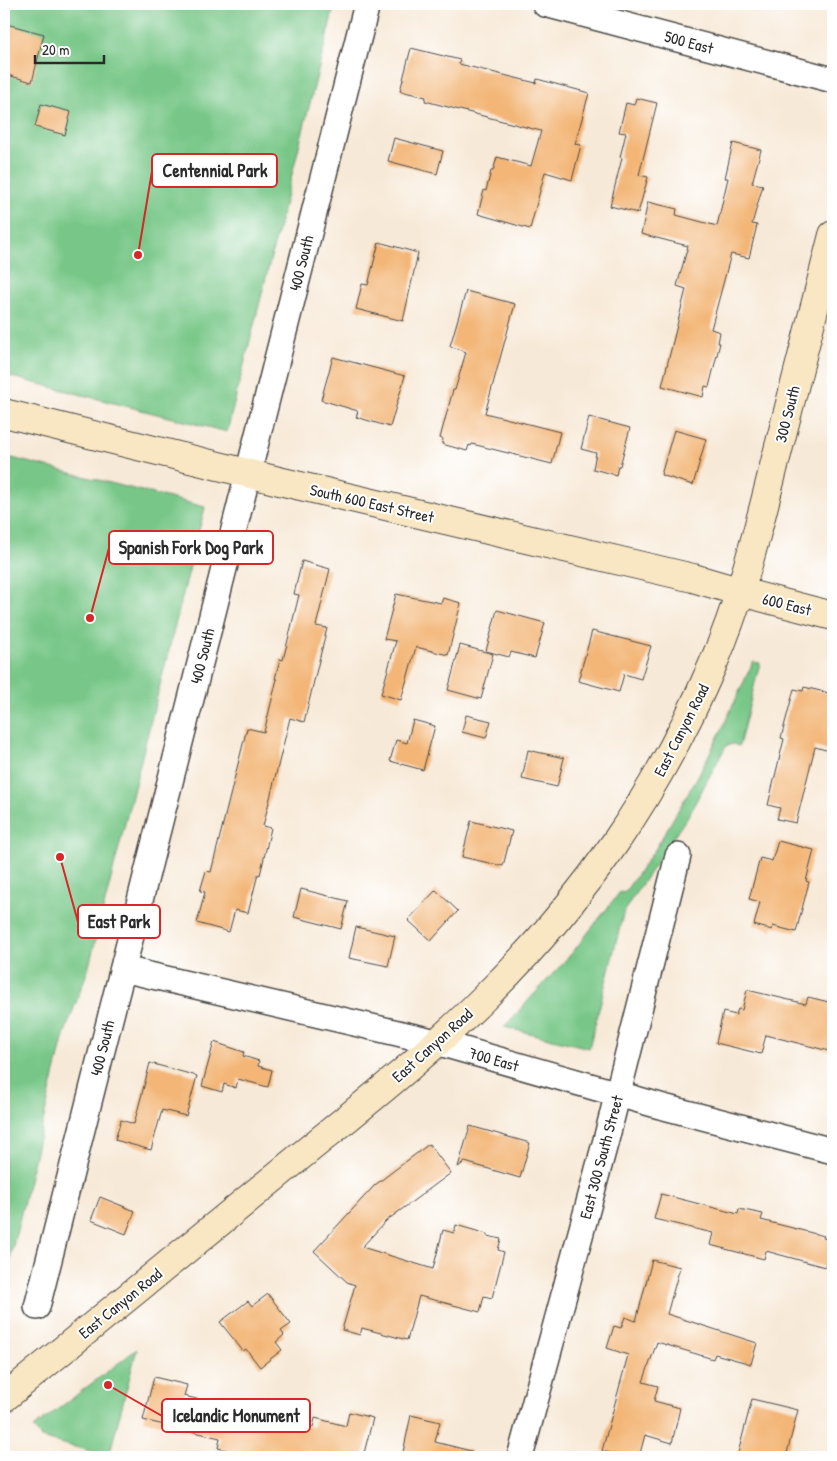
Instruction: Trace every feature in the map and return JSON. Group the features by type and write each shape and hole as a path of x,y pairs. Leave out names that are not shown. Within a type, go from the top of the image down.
{"main road":[{"name":"300 South","path":"741,592 833,236"},
{"name":"South 600 East Street","path":"4,413 248,474 693,578 741,592"},
{"name":"600 East","path":"741,592 833,616"},
{"name":"East Canyon Road","path":"4,1398 384,1088 485,998 530,951 590,880 643,803 689,717 713,664 741,592"}],"street":[{"name":"400 South","path":"37,1308 367,4"},
{"name":"500 East","path":"545,4 833,80"},
{"name":"East 300 South Street","path":"520,1457 618,1095 678,856"},
{"name":"700 East","path":"123,969 436,1042 618,1095 833,1151"}],"green space":[{"path":"4,4 335,4 227,432 4,375"},
{"path":"4,456 205,507 88,970 64,1035 4,1284"},
{"path":"753,662 760,663 739,746 733,744 726,746 688,816 629,903 623,915 589,1048 504,1027 572,953 620,892 624,893 656,848 698,776"},
{"path":"137,1349 109,1456 41,1438 33,1428"}],"building":[{"path":"6,24 44,34 32,82 4,74 4,34"},
{"path":"411,48 460,60 459,64 536,83 537,79 589,93 575,144 581,145 572,180 545,172 530,229 478,214 484,190 486,191 497,157 531,166 541,131 425,101 426,97 400,91"},
{"path":"636,98 657,103 639,175 648,177 638,213 610,206 626,133 619,132 626,103 634,105"},
{"path":"41,104 71,112 65,135 35,127"},
{"path":"394,138 443,151 437,174 388,161"},
{"path":"733,143 761,150 752,183 763,185 752,224 757,225 749,258 731,254 711,329 720,332 718,343 720,343 709,387 705,386 703,397 662,386 686,289 677,286 688,246 641,234 648,202 677,209 676,215 717,226 728,178 725,178"},
{"path":"379,242 418,253 403,321 356,309 362,284 368,285"},
{"path":"466,291 515,304 485,413 560,432 552,464 472,444 471,446 469,445 467,451 442,444 443,439 440,438 466,352 450,346"},
{"path":"333,357 405,376 390,427 356,417 358,411 321,400"},
{"path":"589,417 630,428 616,475 593,469 596,453 581,449"},
{"path":"674,430 706,439 693,485 661,475"},
{"path":"302,561 330,569 316,626 327,628 304,722 290,718 263,826 271,828 260,875 258,874 248,913 235,910 229,932 197,923 205,892 200,891 206,871 211,872 247,728 264,732 280,659 283,660 299,595 294,594"},
{"path":"396,594 441,603 443,598 461,603 448,655 416,647 401,700 381,694 396,641 384,639"},
{"path":"497,610 545,623 535,658 511,652 509,657 486,651"},
{"path":"592,631 651,646 641,679 624,674 619,692 578,681"},
{"path":"460,645 493,654 481,699 448,690"},
{"path":"804,687 833,694 833,752 815,747 796,823 777,819 780,808 768,805 784,739 781,738 794,689 803,691"},
{"path":"466,715 491,721 486,738 462,732"},
{"path":"413,720 435,726 423,770 390,761 396,740 407,743"},
{"path":"528,750 564,758 557,787 522,779"},
{"path":"471,821 512,831 503,866 462,857"},
{"path":"778,841 814,850 806,881 809,882 796,932 773,926 772,930 754,925 760,902 749,899 760,858 772,861"},
{"path":"301,889 348,901 341,929 294,917"},
{"path":"436,890 458,911 431,941 408,920"},
{"path":"356,927 395,936 388,966 349,958"},
{"path":"747,990 806,1004 808,997 833,1003 833,1052 766,1035 761,1054 716,1043 723,1012 736,1015 738,1009 742,1010"},
{"path":"214,1042 244,1052 243,1056 259,1061 258,1066 272,1070 268,1087 238,1079 236,1088 224,1084 222,1092 202,1086"},
{"path":"150,1063 197,1076 186,1116 162,1110 151,1150 115,1140 121,1120 134,1124"},
{"path":"470,1126 530,1143 520,1178 465,1162 458,1167"},
{"path":"429,1144 451,1173 386,1221 362,1247 433,1269 443,1230 454,1233 456,1225 501,1239 498,1250 504,1252 492,1298 484,1296 480,1312 419,1296 407,1340 362,1328 360,1335 342,1330 355,1285 347,1282 314,1251 375,1185"},
{"path":"661,1194 738,1214 739,1209 763,1214 761,1220 824,1236 823,1238 832,1240 825,1267 766,1251 764,1259 710,1245 713,1233 654,1219"},
{"path":"100,1197 135,1211 126,1234 91,1220"},
{"path":"652,1260 680,1267 667,1314 757,1343 751,1364 715,1354 713,1359 657,1342 643,1382 658,1386 654,1401 680,1408 672,1443 645,1435 639,1457 626,1457 602,1451 628,1355 607,1348 614,1326 621,1328 625,1317 636,1321"},
{"path":"268,1294 291,1324 281,1331 284,1335 276,1342 282,1350 260,1367 246,1349 243,1351 220,1322 248,1301 252,1306"},
{"path":"154,1377 187,1385 184,1396 313,1427 315,1418 346,1426 349,1412 373,1418 363,1457 256,1457 218,1448 220,1438 143,1420"},
{"path":"752,1399 798,1410 786,1457 737,1457"},
{"path":"411,1415 440,1422 435,1442 471,1451 470,1457 402,1457"}],"place":[{"name":"Centennial Park","path":"138,255"},
{"name":"Spanish Fork Dog Park","path":"90,618"},
{"name":"East Park","path":"60,857"},
{"name":"Icelandic Monument","path":"108,1385"}]}
